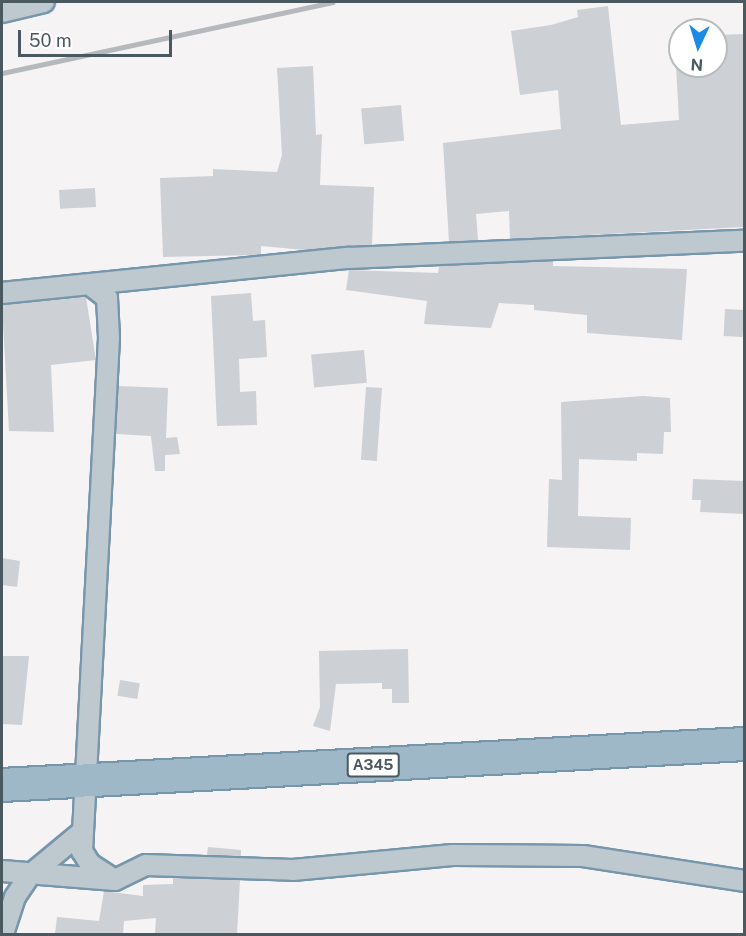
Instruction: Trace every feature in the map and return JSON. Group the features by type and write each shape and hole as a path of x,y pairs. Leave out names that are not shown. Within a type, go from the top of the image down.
{"highway":[{"name":"A345","path":"2,785 744,744"}],"street":[{"path":"2,12 44,2"},
{"path":"2,292 93,287 206,270 348,258 744,241"},
{"path":"93,287 107,298 109,338 82,781 82,851 90,864 115,880"},
{"path":"3,934 15,897 30,875 83,831"},
{"path":"2,871 115,880 146,865 292,870 452,855 615,857 744,881"}],"building":[{"path":"608,6 621,125 679,120 677,78 728,78 728,35 744,34 744,227 510,239 509,211 476,214 478,240 449,242 443,143 561,129 558,90 520,95 511,31 551,25 578,17 577,10"},
{"path":"313,66 316,135 322,134 320,185 374,187 372,245 305,250 261,246 261,255 163,257 160,178 213,176 213,169 277,172 282,155 277,68"},
{"path":"401,105 404,141 364,144 361,108"},
{"path":"95,188 96,207 60,209 59,190"},
{"path":"553,261 553,266 687,269 682,340 587,333 587,315 534,310 534,305 499,303 491,328 424,324 427,301 346,290 349,270 438,273 439,266"},
{"path":"251,293 253,321 265,320 267,357 239,359 240,392 256,391 257,425 217,426 211,296"},
{"path":"86,297 96,360 51,365 54,432 9,431 2,305"},
{"path":"725,309 744,310 743,337 724,336"},
{"path":"364,350 367,383 314,387 311,355"},
{"path":"118,386 168,388 166,438 177,437 180,454 165,455 165,471 155,471 151,436 116,434"},
{"path":"366,387 382,388 377,461 361,460"},
{"path":"643,396 670,398 671,432 664,432 663,454 637,453 637,461 579,459 578,516 631,518 630,550 547,547 549,479 562,480 561,402"},
{"path":"693,479 744,481 744,514 700,512 701,500 692,500"},
{"path":"2,558 20,561 17,587 2,585"},
{"path":"408,649 409,703 392,703 392,689 382,689 382,683 336,684 330,731 313,726 320,707 319,651"},
{"path":"2,656 29,656 22,725 2,724"},
{"path":"120,680 140,683 137,699 117,696"},
{"path":"208,847 241,850 241,856 207,855"},
{"path":"173,878 240,880 237,934 155,934 156,918 124,921 123,934 55,934 57,917 99,921 104,891 143,896 143,885 173,884"}],"railway":[{"path":"2,73 332,2"}]}
